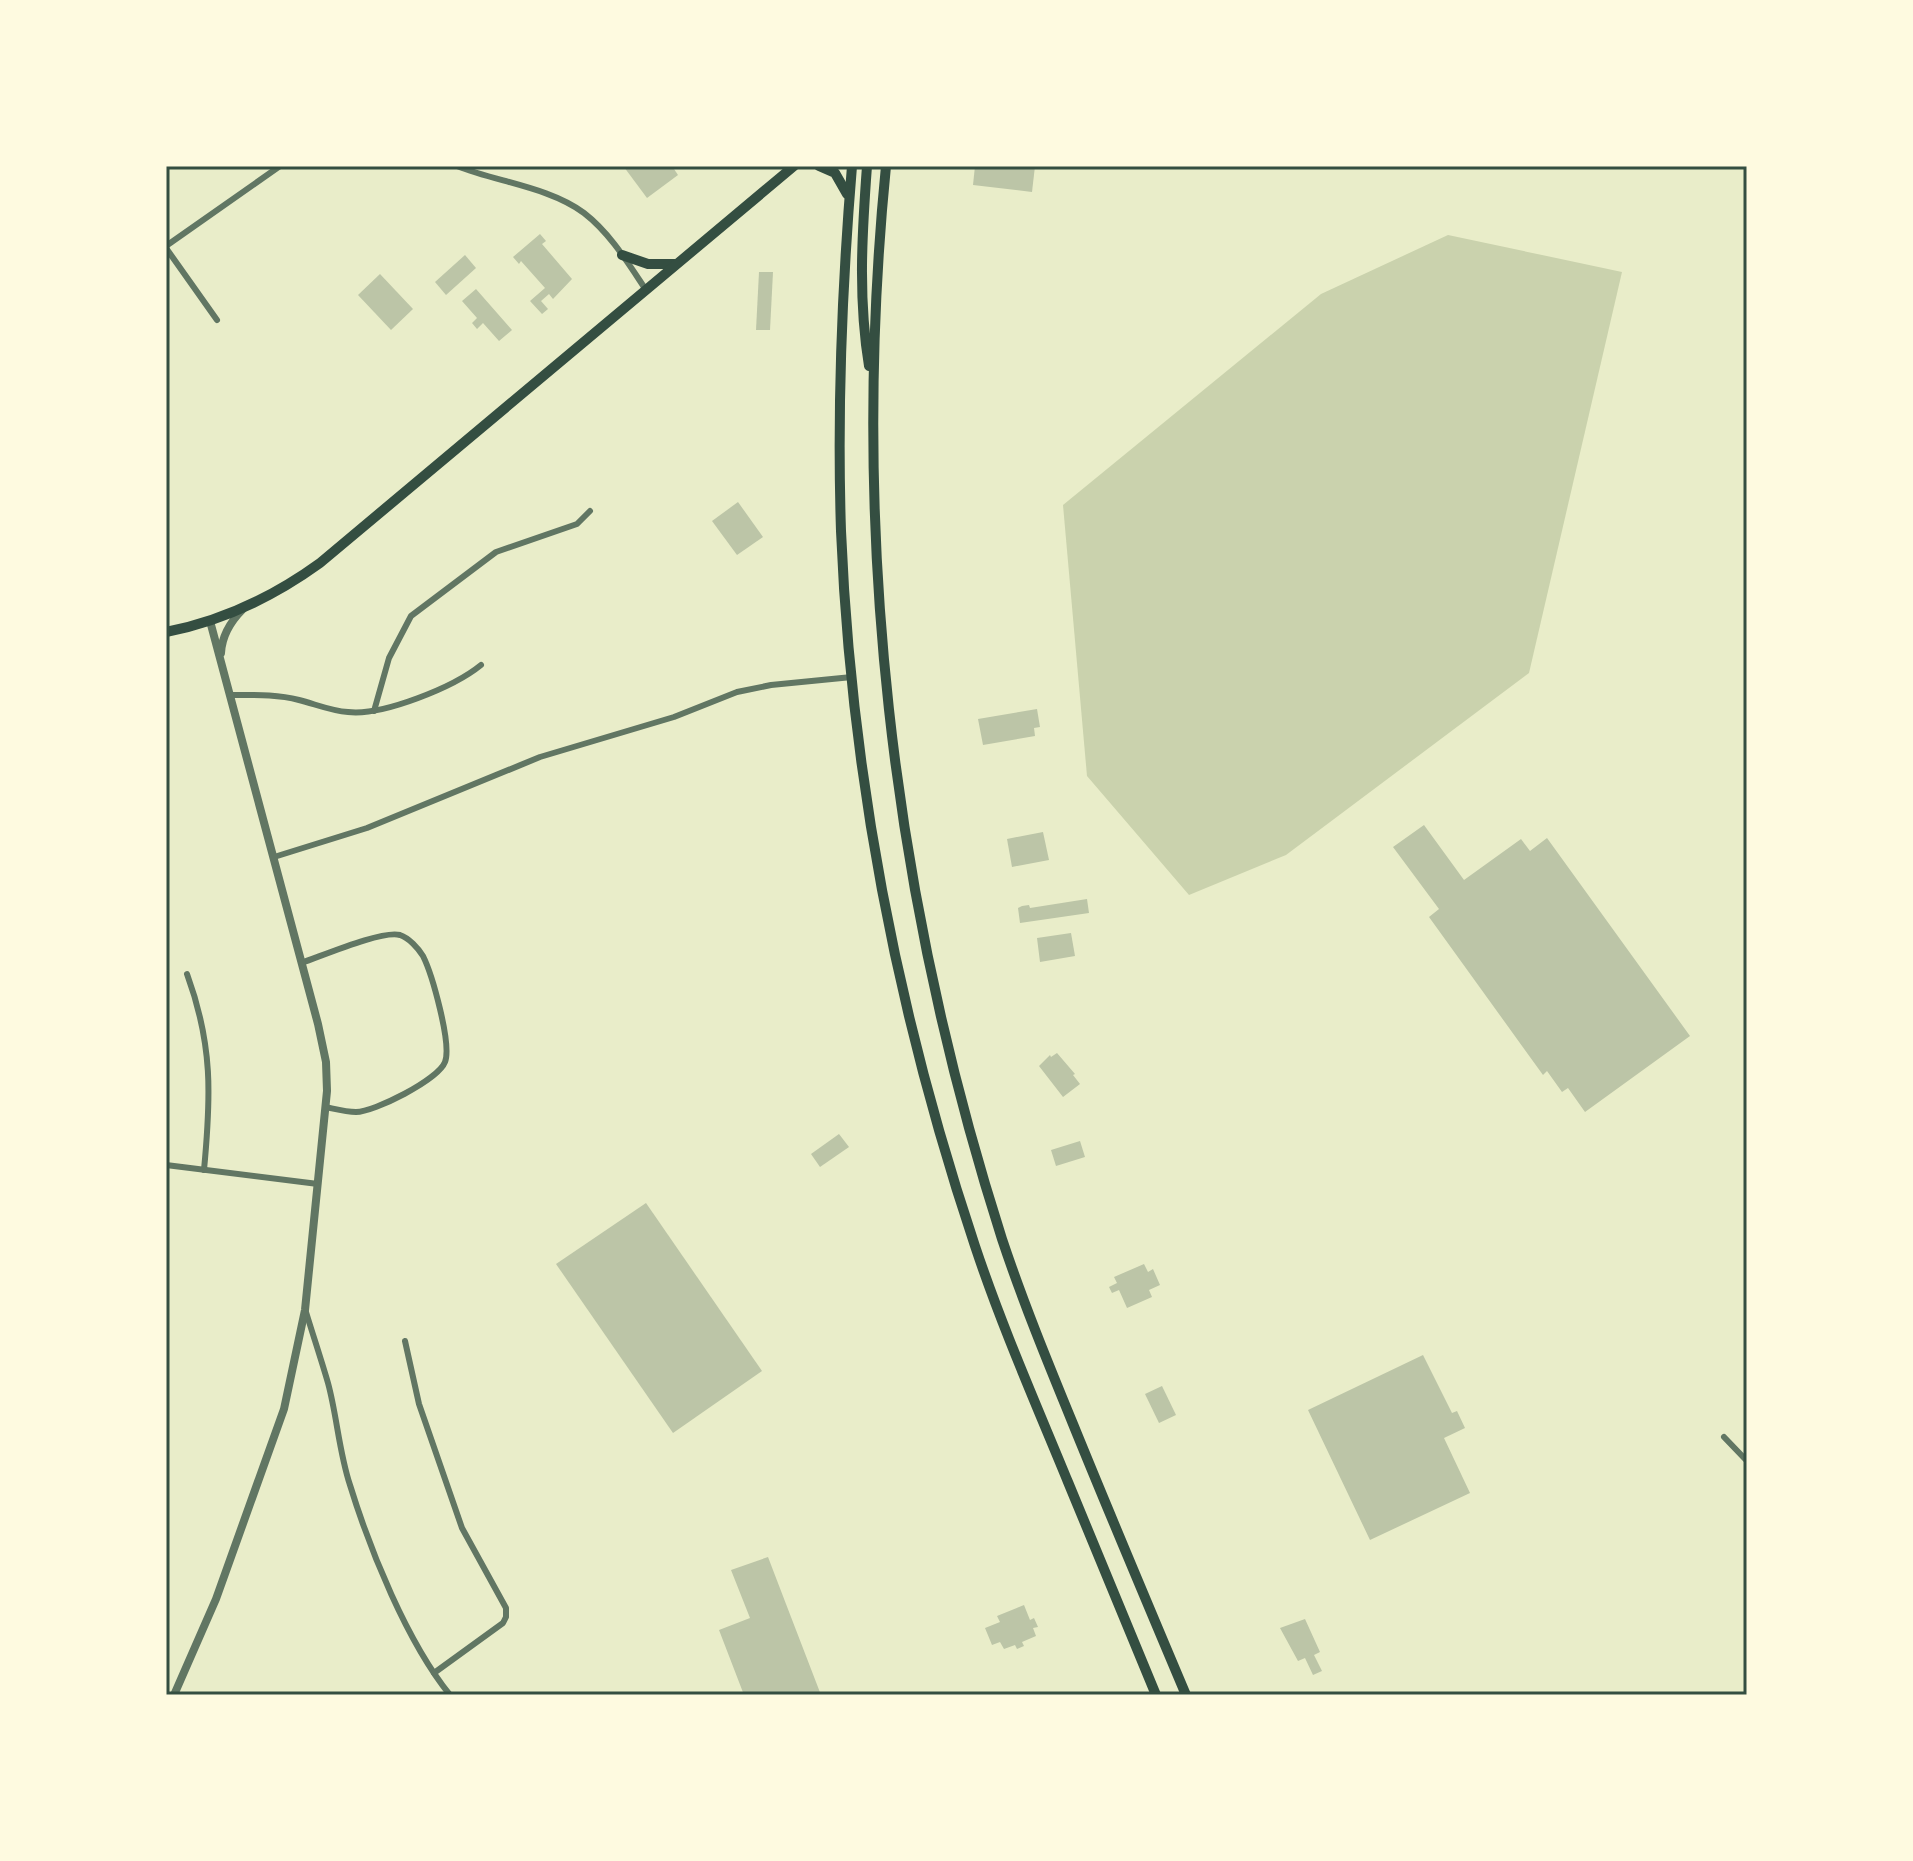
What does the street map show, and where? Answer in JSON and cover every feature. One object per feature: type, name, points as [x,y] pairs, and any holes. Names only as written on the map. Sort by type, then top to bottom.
[{"type":"main road","points":[[819,166],[840,178],[849,198]]},
{"type":"main road","points":[[852,166],[842,311],[840,460],[844,578],[852,677],[870,819],[886,908],[904,996],[938,1130],[1000,1317],[1156,1695]]},
{"type":"main road","points":[[867,166],[860,276],[864,333],[873,388]]},
{"type":"main road","points":[[886,166],[873,388],[874,533],[883,665],[904,839],[938,1010],[971,1137],[1015,1276],[1186,1695]]},
{"type":"main road","points":[[166,632],[210,621],[244,608],[294,582],[332,554],[795,167]]},
{"type":"main road","points":[[622,255],[657,266],[677,263]]},
{"type":"street","points":[[217,320],[166,247],[280,166]]},
{"type":"street","points":[[457,166],[577,209],[597,225],[646,290]]},
{"type":"street","points":[[374,711],[389,658],[411,616],[496,552],[577,524],[590,511]]},
{"type":"street","points":[[221,661],[225,635],[244,608]]},
{"type":"street","points":[[174,1695],[216,1599],[284,1409],[305,1310],[325,1107],[326,1062],[210,621]]},
{"type":"street","points":[[231,695],[270,694],[347,712],[374,711],[466,677],[481,665]]},
{"type":"street","points":[[274,857],[367,828],[540,757],[674,717],[737,692],[771,685],[852,677]]},
{"type":"street","points":[[301,963],[374,937],[400,935],[422,955],[442,1018],[447,1046],[446,1061],[440,1070],[392,1099],[357,1112],[325,1107]]},
{"type":"street","points":[[187,974],[198,1006],[208,1054],[210,1101],[204,1170]]},
{"type":"street","points":[[166,1165],[318,1184]]},
{"type":"street","points":[[305,1310],[328,1384],[349,1483],[373,1552],[402,1616],[450,1695]]},
{"type":"street","points":[[405,1341],[419,1404],[462,1528],[506,1608],[503,1623],[434,1673]]},
{"type":"street","points":[[1724,1437],[1747,1461]]},
{"type":"green space","points":[[1448,235],[1622,272],[1529,673],[1286,855],[1189,895],[1087,776],[1063,505],[1321,294]]},
{"type":"building","points":[[626,166],[672,166],[678,175],[647,198]]},
{"type":"building","points":[[975,166],[1035,166],[1032,192],[973,185]]},
{"type":"building","points":[[540,234],[546,241],[542,244],[572,279],[553,299],[549,294],[541,301],[548,309],[542,314],[530,301],[545,288],[521,261],[519,264],[513,257]]},
{"type":"building","points":[[465,255],[476,268],[446,295],[435,282]]},
{"type":"building","points":[[759,272],[773,272],[770,330],[756,330]]},
{"type":"building","points":[[380,274],[413,309],[391,330],[358,295]]},
{"type":"building","points":[[476,289],[512,330],[499,341],[483,323],[477,329],[472,323],[477,318],[462,301]]},
{"type":"building","points":[[738,502],[763,537],[737,555],[712,521]]},
{"type":"building","points":[[1037,709],[1040,727],[1034,728],[1035,736],[983,745],[978,719]]},
{"type":"building","points":[[1424,825],[1464,880],[1521,839],[1530,851],[1547,838],[1690,1036],[1585,1112],[1568,1088],[1562,1092],[1547,1071],[1543,1075],[1429,917],[1439,909],[1393,847]]},
{"type":"building","points":[[1043,832],[1049,860],[1012,867],[1007,839]]},
{"type":"building","points":[[1087,899],[1089,913],[1020,923],[1018,908],[1022,906],[1029,905],[1030,908]]},
{"type":"building","points":[[1071,933],[1075,956],[1040,962],[1037,938]]},
{"type":"building","points":[[1057,1053],[1080,1084],[1063,1097],[1039,1066],[1050,1055]]},
{"type":"building","points":[[839,1134],[849,1147],[820,1167],[811,1154]]},
{"type":"building","points":[[1080,1141],[1085,1157],[1056,1166],[1051,1150]]},
{"type":"building","points":[[646,1203],[762,1371],[673,1433],[556,1264]]},
{"type":"building","points":[[1144,1264],[1148,1272],[1153,1269],[1160,1285],[1149,1290],[1152,1297],[1127,1308],[1119,1290],[1112,1293],[1109,1287],[1117,1283],[1114,1277]]},
{"type":"building","points":[[1423,1355],[1452,1413],[1457,1411],[1465,1428],[1444,1438],[1470,1493],[1370,1540],[1308,1410]]},
{"type":"building","points":[[1162,1386],[1176,1415],[1159,1423],[1145,1394]]},
{"type":"building","points":[[768,1557],[821,1695],[744,1695],[719,1630],[750,1618],[731,1570]]},
{"type":"building","points":[[1024,1605],[1030,1620],[1034,1618],[1038,1627],[1033,1628],[1036,1636],[1022,1642],[1024,1646],[1017,1649],[1015,1645],[1004,1649],[1000,1642],[992,1645],[985,1628],[1000,1622],[997,1616]]},
{"type":"building","points":[[1305,1619],[1320,1652],[1314,1655],[1322,1671],[1313,1675],[1305,1658],[1298,1661],[1280,1628]]}]
